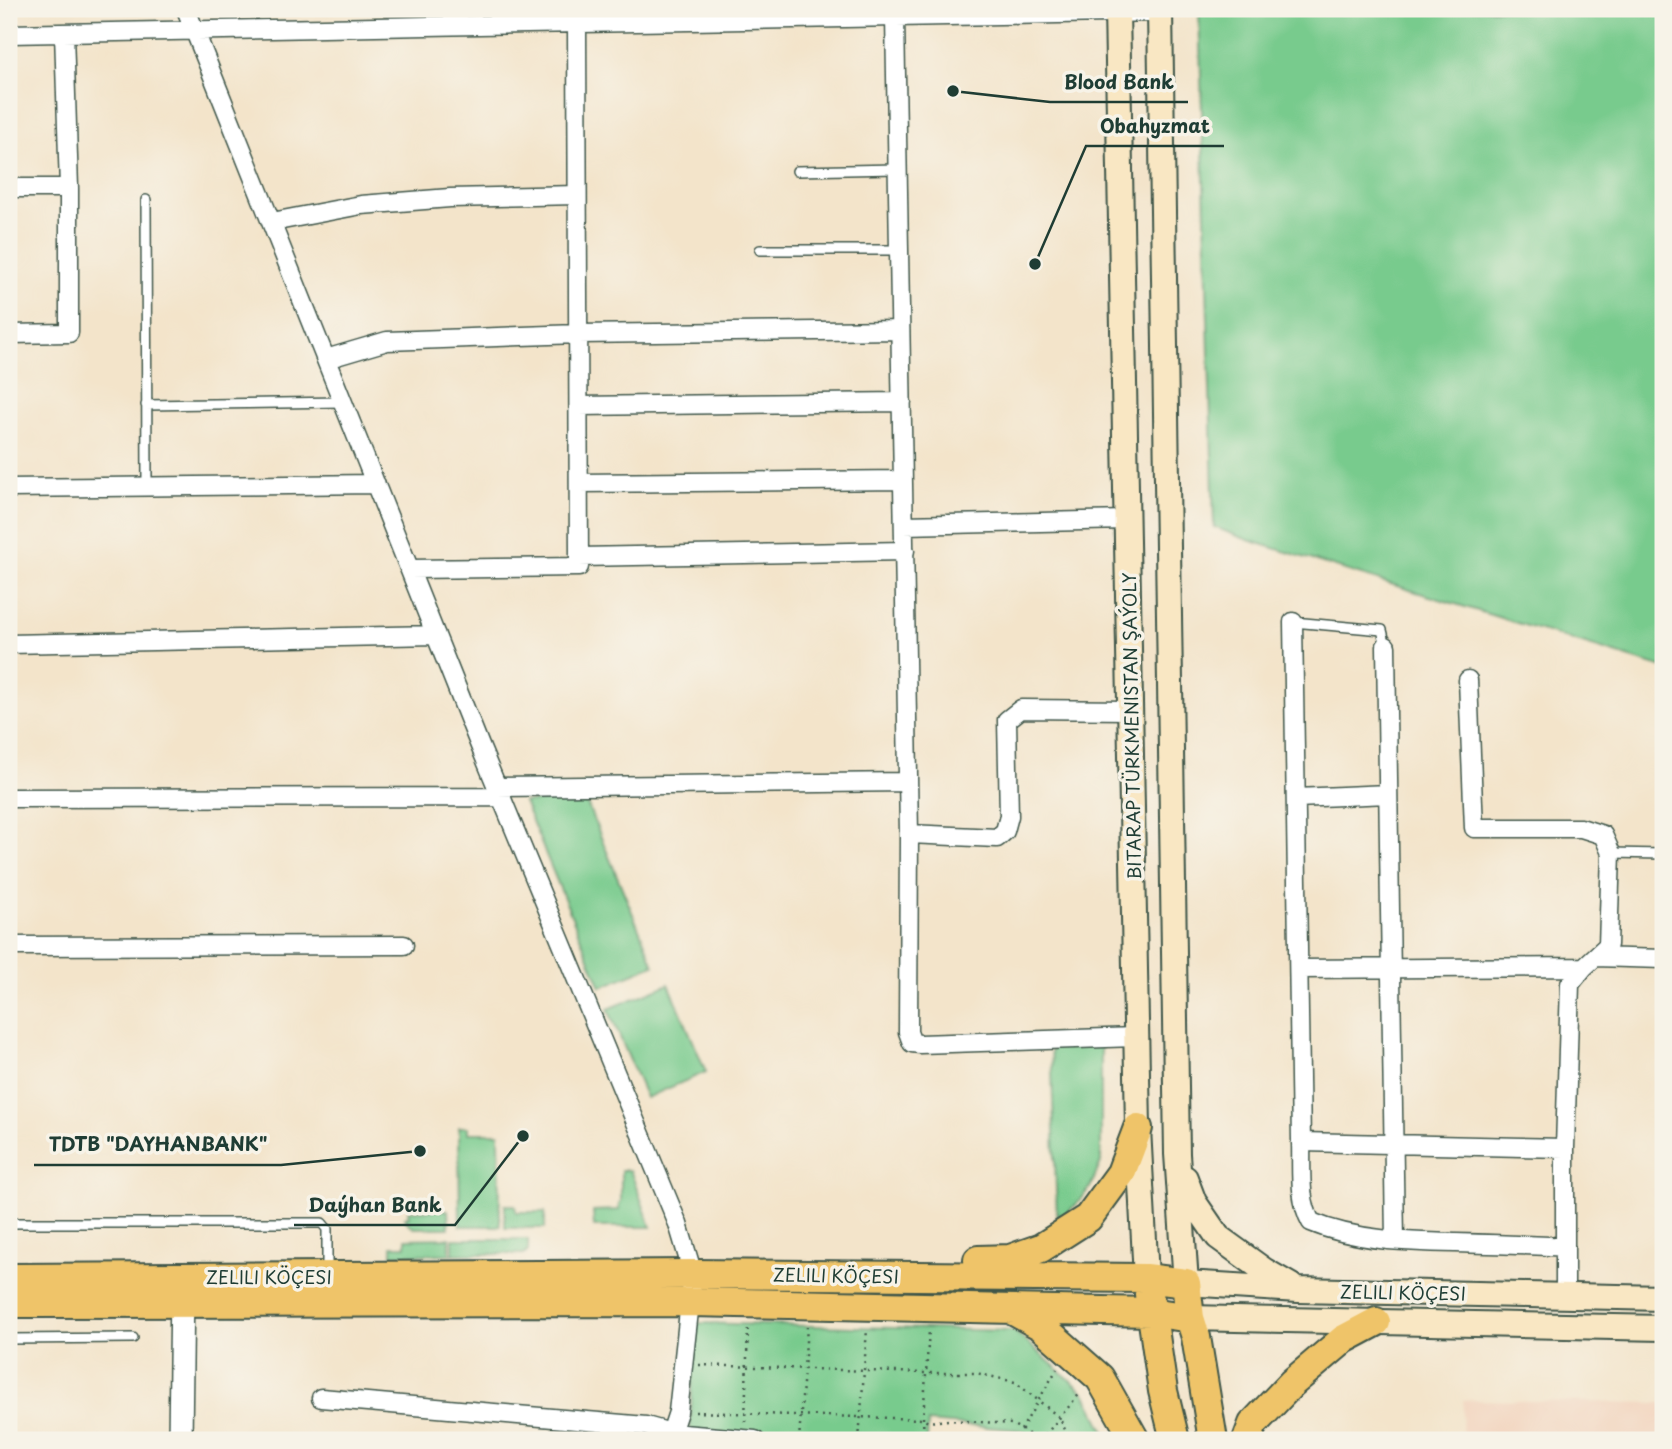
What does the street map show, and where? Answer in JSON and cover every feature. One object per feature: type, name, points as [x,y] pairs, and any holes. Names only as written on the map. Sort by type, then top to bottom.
[{"type":"main road","points":[[1160,10],[1177,1154],[1190,1318],[1196,1337],[1213,1440]]},
{"type":"main road","name":"BITARAP TÜRKMENISTAN ŞAÝOLY","points":[[1117,11],[1138,1128],[1146,1278],[1163,1391],[1175,1440]]},
{"type":"main road","points":[[901,1276],[912,1263],[1010,1259],[1041,1248],[1088,1218],[1121,1173],[1138,1128]]},
{"type":"main road","points":[[1177,1154],[1194,1202],[1218,1237],[1265,1271],[1298,1290]]},
{"type":"main road","name":"ZELILI KÖÇESI","points":[[9,1303],[327,1275],[693,1274],[1146,1278],[1298,1290],[1663,1298]]},
{"type":"main road","name":"ZELILI KÖÇESI","points":[[9,1278],[182,1289],[1151,1312],[1190,1318],[1663,1328]]},
{"type":"main road","points":[[1010,1309],[1041,1326],[1100,1378],[1135,1440]]},
{"type":"main road","points":[[1247,1440],[1253,1424],[1292,1383],[1344,1339],[1376,1322]]},
{"type":"street","points":[[186,9],[499,792],[678,1224],[693,1274],[678,1412],[672,1436]]},
{"type":"street","points":[[9,34],[1160,10]]},
{"type":"street","points":[[895,17],[909,834],[908,1032],[912,1043],[920,1044],[1136,1037]]},
{"type":"street","points":[[410,569],[579,567],[577,23]]},
{"type":"street","points":[[9,334],[69,333],[69,188],[64,33]]},
{"type":"street","points":[[9,188],[69,188]]},
{"type":"street","points":[[272,222],[361,205],[450,198],[577,195]]},
{"type":"street","points":[[326,359],[387,341],[578,334],[900,330]]},
{"type":"street","points":[[579,406],[901,402]]},
{"type":"street","points":[[579,483],[903,480]]},
{"type":"street","points":[[9,488],[376,484]]},
{"type":"street","points":[[904,525],[1127,520]]},
{"type":"street","points":[[579,557],[905,551]]},
{"type":"street","points":[[1293,622],[1301,1142],[1303,1202],[1306,1213],[1311,1222],[1345,1233],[1395,1240],[1566,1247]]},
{"type":"street","points":[[9,644],[436,635]]},
{"type":"street","points":[[1386,646],[1395,1240]]},
{"type":"street","points":[[1468,680],[1474,828],[1581,828],[1603,835],[1611,853],[1608,945],[1570,984],[1565,1148],[1565,1295]]},
{"type":"street","points":[[909,834],[997,838],[1005,831],[1009,816],[1007,720],[1021,709],[1130,710]]},
{"type":"street","points":[[9,799],[499,792],[908,782]]},
{"type":"street","points":[[1297,797],[1388,794]]},
{"type":"street","points":[[9,946],[404,944]]},
{"type":"street","points":[[1299,969],[1391,969],[1663,960]]},
{"type":"street","points":[[1301,1142],[1565,1148]]},
{"type":"street","points":[[180,1440],[182,1289]]},
{"type":"street","points":[[321,1398],[646,1426],[672,1436],[755,1440]]},
{"type":"lane","points":[[797,171],[897,169]]},
{"type":"lane","points":[[146,200],[146,486]]},
{"type":"lane","points":[[760,250],[899,250]]},
{"type":"lane","points":[[146,405],[343,402]]},
{"type":"lane","points":[[1293,622],[1382,630],[1386,646]]},
{"type":"lane","points":[[1611,853],[1663,854]]},
{"type":"lane","points":[[9,1223],[322,1223],[327,1229],[327,1275]]},
{"type":"lane","points":[[9,1339],[133,1338]]},
{"type":"path","points":[[744,1439],[748,1324]]},
{"type":"path","points":[[799,1440],[807,1327]]},
{"type":"path","points":[[859,1440],[867,1329]]},
{"type":"path","points":[[925,1440],[922,1419],[929,1330]]},
{"type":"path","points":[[682,1365],[976,1373],[1014,1382],[1059,1417],[1070,1440]]},
{"type":"path","points":[[1021,1430],[1060,1365]]},
{"type":"path","points":[[678,1412],[1012,1424],[1039,1440],[1083,1390]]},
{"type":"shaded area","points":[[1463,1400],[1663,1403],[1663,1440],[1462,1440]]},
{"type":"green space","points":[[1199,9],[1663,9],[1663,668],[1248,540],[1214,527]]},
{"type":"green space","points":[[585,799],[654,965],[601,987],[524,802]]},
{"type":"green space","points":[[669,984],[706,1072],[646,1098],[608,1009]]},
{"type":"green space","points":[[1051,1042],[1101,1042],[1101,1162],[1091,1186],[1077,1204],[1057,1218]]},
{"type":"green space","points":[[459,1127],[468,1127],[468,1133],[499,1133],[500,1226],[460,1226]]},
{"type":"green space","points":[[621,1170],[630,1170],[651,1227],[594,1227],[593,1211],[619,1210]]},
{"type":"green space","points":[[505,1205],[515,1205],[516,1212],[545,1212],[545,1228],[505,1228]]},
{"type":"green space","points":[[448,1210],[449,1228],[414,1228],[405,1217],[409,1216],[408,1211]]},
{"type":"green space","points":[[450,1238],[450,1254],[392,1255],[392,1246],[406,1246],[406,1239]]},
{"type":"green space","points":[[453,1239],[528,1239],[528,1251],[525,1254],[453,1254]]},
{"type":"green space","points":[[695,1323],[1014,1331],[1085,1393],[1109,1440],[1038,1440],[1021,1430],[928,1422],[927,1440],[757,1440],[690,1437]]},
{"type":"place","name":"Blood Bank","points":[[953,91]]},
{"type":"place","name":"Obahyzmat","points":[[1035,264]]},
{"type":"place","name":"Daýhan Bank","points":[[523,1136]]},
{"type":"place","name":"TDTB \"DAYHANBANK\"","points":[[420,1151]]}]
